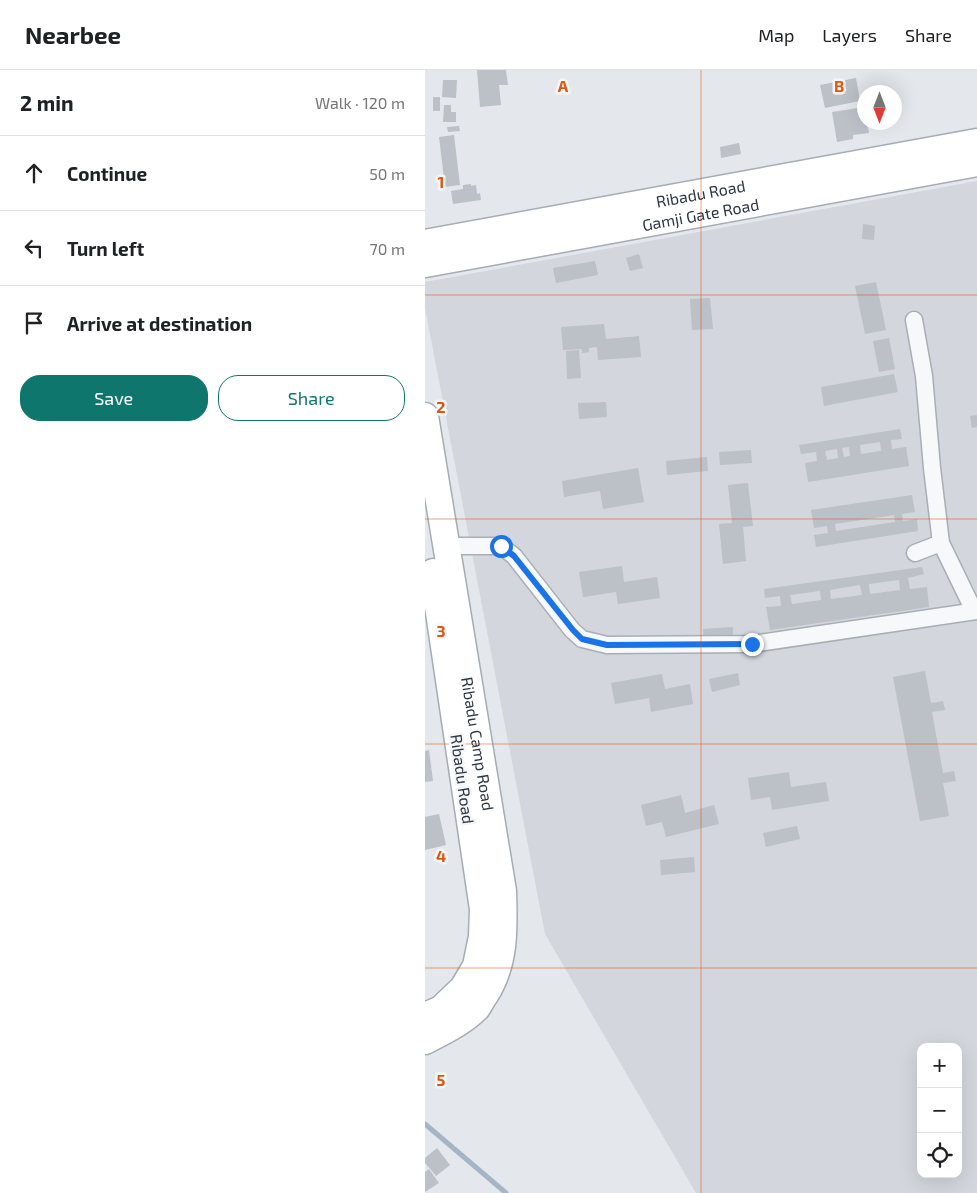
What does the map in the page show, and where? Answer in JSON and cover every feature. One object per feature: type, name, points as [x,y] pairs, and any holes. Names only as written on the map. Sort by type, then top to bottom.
[{"type":"main road","name":"Ribadu Road","points":[[425,243],[977,142]]},
{"type":"main road","name":"Gamji Gate Road","points":[[425,264],[977,163]]},
{"type":"main road","name":"Ribadu Camp Road","points":[[425,416],[503,890],[504,921],[502,951],[493,983],[477,1008],[451,1028],[425,1041]]},
{"type":"main road","name":"Ribadu Road","points":[[425,519],[483,909],[482,937],[476,966],[463,988],[441,1009],[425,1016]]},
{"type":"street","points":[[447,546],[501,546],[514,556],[582,639],[607,645],[752,644],[975,611],[941,543],[924,376],[914,320]]},
{"type":"street","points":[[915,553],[941,543]]},
{"type":"shaded area","points":[[977,181],[977,1193],[696,1193],[545,934],[425,308],[425,282]]},
{"type":"building","points":[[477,70],[506,70],[508,85],[499,85],[501,105],[480,107]]},
{"type":"building","points":[[856,78],[857,102],[825,108],[820,85]]},
{"type":"building","points":[[443,80],[457,80],[456,98],[442,97]]},
{"type":"building","points":[[433,97],[440,97],[440,111],[433,111]]},
{"type":"building","points":[[444,105],[451,105],[451,112],[456,112],[456,122],[443,122]]},
{"type":"building","points":[[857,108],[857,130],[868,130],[869,133],[853,135],[853,139],[837,142],[832,112]]},
{"type":"building","points":[[459,126],[460,131],[448,132],[447,127]]},
{"type":"building","points":[[454,135],[460,185],[445,187],[439,137]]},
{"type":"building","points":[[739,143],[741,154],[721,158],[720,147]]},
{"type":"building","points":[[471,184],[471,186],[476,185],[477,194],[480,193],[481,200],[453,204],[451,191],[463,189],[463,185]]},
{"type":"building","points":[[863,224],[875,226],[874,240],[862,239]]},
{"type":"building","points":[[639,254],[643,268],[630,271],[626,258]]},
{"type":"building","points":[[595,261],[598,275],[556,283],[553,268]]},
{"type":"building","points":[[876,282],[886,330],[865,334],[855,286]]},
{"type":"building","points":[[710,298],[713,329],[692,330],[690,299]]},
{"type":"building","points":[[604,324],[606,339],[639,336],[641,357],[598,360],[597,347],[589,348],[589,352],[582,353],[582,349],[563,350],[561,327]]},
{"type":"building","points":[[889,338],[895,369],[879,372],[873,341]]},
{"type":"building","points":[[579,350],[581,378],[567,379],[566,351]]},
{"type":"building","points":[[894,374],[898,392],[824,406],[821,387]]},
{"type":"building","points":[[606,402],[607,417],[579,419],[578,403]]},
{"type":"building","points":[[977,415],[977,427],[972,428],[970,416]]},
{"type":"building","points":[[900,429],[902,439],[891,440],[892,449],[906,447],[909,466],[808,482],[805,463],[817,461],[816,452],[801,454],[799,445]],"holes":[[[880,442],[881,451],[861,454],[860,445]],[[849,447],[850,456],[844,457],[842,448]],[[837,449],[838,458],[827,460],[825,451]]]},
{"type":"building","points":[[751,450],[752,463],[720,465],[719,452]]},
{"type":"building","points":[[707,457],[708,471],[667,475],[666,461]]},
{"type":"building","points":[[638,468],[644,502],[603,509],[600,491],[564,497],[562,481]]},
{"type":"building","points":[[748,483],[753,526],[743,527],[746,561],[723,564],[719,524],[732,523],[728,485]]},
{"type":"building","points":[[912,495],[915,512],[902,514],[903,521],[917,519],[918,531],[816,547],[814,535],[828,533],[827,526],[814,528],[811,510]],"holes":[[[894,515],[895,522],[836,531],[835,524]]]},
{"type":"building","points":[[622,566],[624,582],[657,577],[660,598],[618,604],[616,592],[583,597],[579,572]]},
{"type":"building","points":[[922,567],[924,574],[908,578],[910,589],[927,587],[929,607],[770,630],[766,607],[781,606],[780,596],[765,598],[764,589]],"holes":[[[899,580],[900,590],[870,594],[869,584]],[[860,585],[862,595],[831,599],[830,590]],[[820,591],[821,600],[792,604],[790,595]]]},
{"type":"building","points":[[733,627],[733,642],[704,643],[703,629]]},
{"type":"building","points":[[925,671],[931,703],[943,701],[945,710],[932,712],[943,773],[954,771],[956,781],[943,783],[949,816],[920,821],[893,677]]},
{"type":"building","points":[[738,673],[740,685],[712,692],[709,679]]},
{"type":"building","points":[[662,674],[665,689],[690,684],[693,704],[651,712],[649,698],[615,704],[611,683]]},
{"type":"building","points":[[429,750],[433,781],[425,782],[425,751]]},
{"type":"building","points":[[789,772],[791,787],[826,782],[829,801],[772,810],[770,797],[751,800],[748,778]]},
{"type":"building","points":[[681,795],[685,813],[714,805],[719,824],[666,837],[662,822],[646,826],[641,805]]},
{"type":"building","points":[[439,814],[446,845],[425,850],[425,817]]},
{"type":"building","points":[[797,826],[800,839],[766,847],[763,833]]},
{"type":"building","points":[[694,857],[695,872],[661,875],[660,860]]},
{"type":"building","points":[[437,1148],[450,1165],[436,1176],[425,1163],[425,1158]]},
{"type":"building","points":[[429,1169],[439,1183],[425,1192],[425,1172]]},
{"type":"waterway","points":[[425,1124],[506,1193]]},
{"type":"route","points":[[501,546],[514,556],[582,639],[607,645],[752,644]]}]
